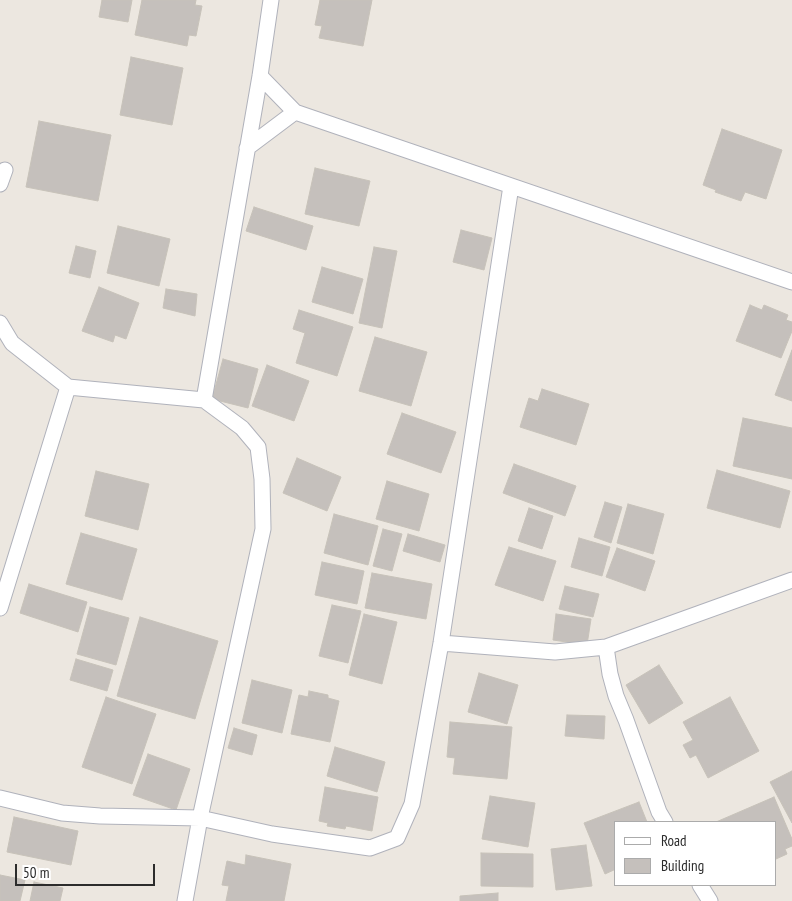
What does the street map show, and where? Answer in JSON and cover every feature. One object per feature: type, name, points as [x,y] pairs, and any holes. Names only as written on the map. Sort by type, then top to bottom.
[{"type":"street","points":[[204,400],[260,76],[271,0]]},
{"type":"street","points":[[260,76],[295,112],[792,282]]},
{"type":"street","points":[[247,148],[295,112]]},
{"type":"street","points":[[0,798],[62,814],[200,818],[272,834],[370,848],[397,838],[412,804],[441,643],[511,186]]},
{"type":"street","points":[[0,323],[12,344],[68,387],[204,400],[242,428],[258,447],[262,479],[264,529],[200,818],[185,901]]},
{"type":"street","points":[[0,608],[68,387]]},
{"type":"street","points":[[441,643],[555,652],[606,647],[792,580]]},
{"type":"street","points":[[606,647],[616,696],[659,812],[664,821]]},
{"type":"street","points":[[701,886],[710,901]]},
{"type":"building","points":[[102,0],[132,0],[128,22],[99,17]]},
{"type":"building","points":[[142,0],[196,0],[195,5],[202,6],[196,36],[189,35],[187,46],[135,35]]},
{"type":"building","points":[[320,0],[372,0],[363,46],[319,38],[322,26],[315,25]]},
{"type":"building","points":[[131,57],[183,68],[172,125],[120,115]]},
{"type":"building","points":[[39,121],[111,135],[98,201],[26,187]]},
{"type":"building","points":[[722,129],[782,150],[766,199],[745,192],[741,201],[715,192],[716,190],[703,185]]},
{"type":"building","points":[[315,168],[370,181],[359,226],[305,214]]},
{"type":"building","points":[[254,207],[313,226],[306,250],[246,231]]},
{"type":"building","points":[[118,226],[170,239],[159,286],[107,273]]},
{"type":"building","points":[[461,230],[492,238],[484,270],[453,262]]},
{"type":"building","points":[[76,246],[96,251],[90,278],[69,273]]},
{"type":"building","points":[[374,247],[397,251],[382,328],[359,323]]},
{"type":"building","points":[[322,267],[363,279],[353,314],[312,302]]},
{"type":"building","points":[[99,287],[139,303],[126,339],[115,335],[113,342],[82,331]]},
{"type":"building","points":[[166,289],[197,294],[195,316],[163,308]]},
{"type":"building","points":[[750,305],[762,310],[764,305],[788,315],[786,320],[792,322],[792,331],[781,358],[736,341]]},
{"type":"building","points":[[299,310],[353,327],[337,376],[296,363],[305,333],[293,329]]},
{"type":"building","points":[[375,337],[427,352],[411,406],[359,391]]},
{"type":"building","points":[[792,350],[792,401],[775,395]]},
{"type":"building","points":[[223,359],[258,369],[248,408],[212,399]]},
{"type":"building","points":[[267,365],[309,381],[294,421],[252,406]]},
{"type":"building","points":[[542,389],[589,404],[576,445],[520,427],[529,398],[538,401]]},
{"type":"building","points":[[402,413],[456,432],[441,473],[387,454]]},
{"type":"building","points":[[743,418],[792,428],[792,479],[733,466]]},
{"type":"building","points":[[297,458],[341,477],[327,511],[283,493]]},
{"type":"building","points":[[514,464],[576,486],[565,516],[503,493]]},
{"type":"building","points":[[717,470],[790,491],[780,528],[707,508]]},
{"type":"building","points":[[96,471],[149,484],[138,530],[85,516]]},
{"type":"building","points":[[387,481],[429,494],[419,531],[376,519]]},
{"type":"building","points":[[605,502],[622,507],[611,543],[594,537]]},
{"type":"building","points":[[628,504],[664,514],[653,554],[617,543]]},
{"type":"building","points":[[529,508],[553,516],[542,549],[518,541]]},
{"type":"building","points":[[334,514],[378,526],[368,565],[324,553]]},
{"type":"building","points":[[383,529],[402,534],[392,571],[373,566]]},
{"type":"building","points":[[81,533],[137,549],[122,600],[66,584]]},
{"type":"building","points":[[408,534],[445,545],[440,562],[403,551]]},
{"type":"building","points":[[579,538],[610,547],[602,576],[571,567]]},
{"type":"building","points":[[509,547],[556,561],[543,601],[495,585]]},
{"type":"building","points":[[617,548],[655,561],[645,591],[606,577]]},
{"type":"building","points":[[322,562],[364,571],[357,604],[315,595]]},
{"type":"building","points":[[372,573],[432,584],[426,619],[365,608]]},
{"type":"building","points":[[29,584],[87,602],[78,632],[20,613]]},
{"type":"building","points":[[565,586],[599,594],[593,617],[559,609]]},
{"type":"building","points":[[332,605],[361,611],[348,663],[319,656]]},
{"type":"building","points":[[90,607],[129,618],[116,665],[77,654]]},
{"type":"building","points":[[364,614],[397,622],[382,684],[349,675]]},
{"type":"building","points":[[556,614],[591,619],[587,645],[553,640]]},
{"type":"building","points":[[140,617],[218,641],[195,719],[117,696]]},
{"type":"building","points":[[76,659],[113,670],[107,691],[70,680]]},
{"type":"building","points":[[659,665],[683,703],[649,724],[626,685]]},
{"type":"building","points":[[479,673],[518,685],[507,724],[468,712]]},
{"type":"building","points":[[252,680],[292,690],[282,733],[242,723]]},
{"type":"building","points":[[309,691],[328,695],[328,698],[339,701],[330,742],[291,734],[299,695],[308,697]]},
{"type":"building","points":[[106,697],[156,714],[132,784],[82,767]]},
{"type":"building","points":[[730,697],[759,751],[708,778],[696,755],[690,758],[683,745],[693,740],[683,722]]},
{"type":"building","points":[[567,715],[605,716],[604,739],[565,736]]},
{"type":"building","points":[[450,722],[512,727],[507,779],[453,774],[455,758],[447,757]]},
{"type":"building","points":[[234,728],[257,735],[252,755],[228,748]]},
{"type":"building","points":[[335,747],[385,762],[377,792],[327,776]]},
{"type":"building","points":[[148,754],[190,769],[176,810],[133,795]]},
{"type":"building","points":[[792,771],[792,823],[770,782]]},
{"type":"building","points":[[325,787],[378,797],[372,831],[346,826],[345,829],[327,826],[328,823],[319,821]]},
{"type":"building","points":[[490,796],[535,803],[528,847],[482,839]]},
{"type":"building","points":[[774,797],[792,839],[792,846],[785,849],[787,854],[777,859],[777,821],[718,821]]},
{"type":"building","points":[[639,802],[647,821],[614,821],[614,870],[605,874],[584,823]]},
{"type":"building","points":[[14,817],[78,831],[71,865],[7,852]]},
{"type":"building","points":[[586,845],[592,886],[556,890],[551,849]]},
{"type":"building","points":[[481,853],[533,854],[533,887],[481,886]]},
{"type":"building","points":[[246,855],[291,864],[284,901],[226,901],[229,886],[222,885],[227,861],[245,865]]},
{"type":"building","points":[[0,875],[25,880],[20,901],[0,901]]},
{"type":"building","points":[[34,882],[63,888],[60,901],[30,901]]},
{"type":"building","points":[[498,893],[498,901],[460,901],[460,896]]}]
